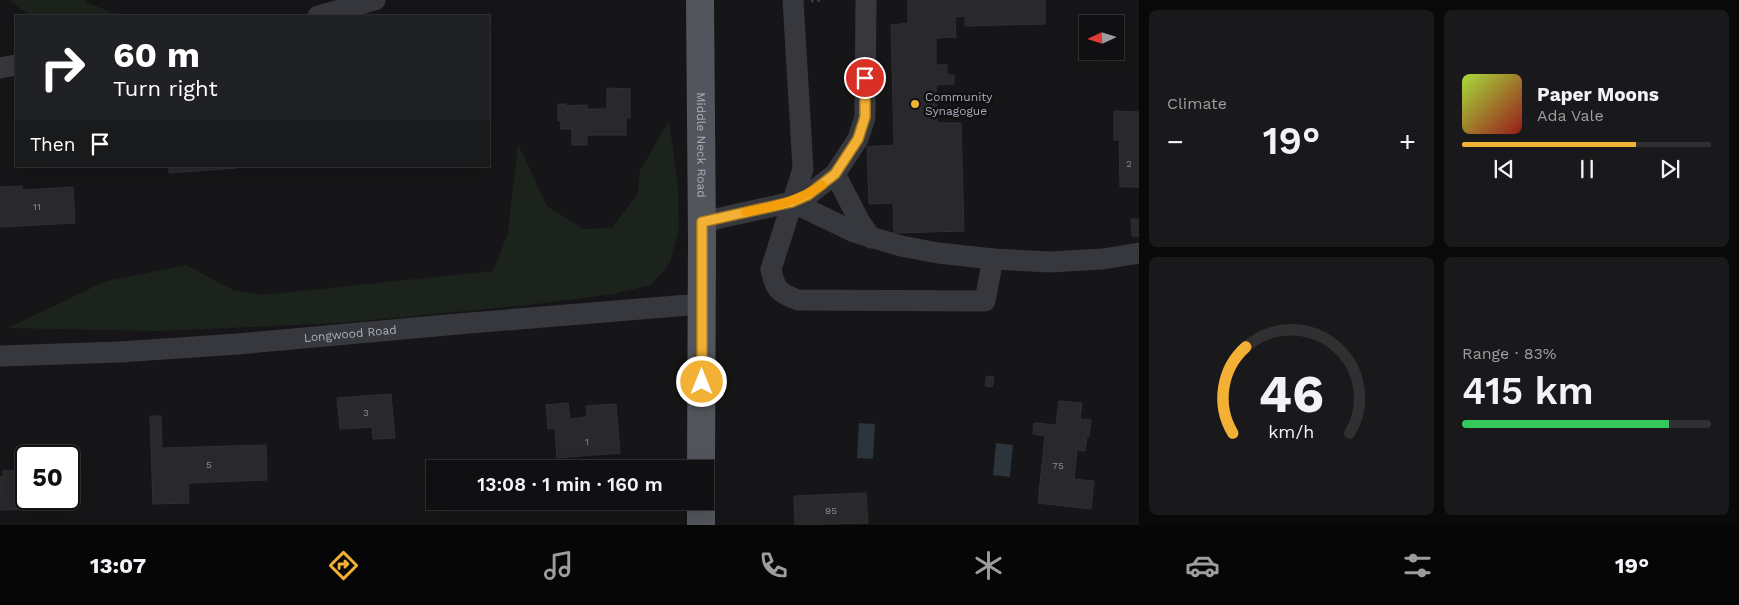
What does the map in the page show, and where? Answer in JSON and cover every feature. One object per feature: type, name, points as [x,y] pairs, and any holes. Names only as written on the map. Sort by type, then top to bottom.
[{"type":"main road","name":"Middle Neck Road","points":[[700,0],[701,460]]},
{"type":"main road","points":[[701,510],[701,525]]},
{"type":"street","points":[[322,15],[375,0]]},
{"type":"street","points":[[793,0],[803,169],[771,269],[773,282],[780,293],[798,300],[985,302],[993,259]]},
{"type":"street","points":[[702,222],[792,202],[808,195],[835,174],[858,139],[865,117],[866,0]]},
{"type":"street","points":[[0,68],[15,65]]},
{"type":"street","points":[[835,174],[860,222],[871,238]]},
{"type":"street","points":[[792,202],[854,232],[938,254],[1050,262],[1103,259],[1139,253]]},
{"type":"street","name":"Longwood Road","points":[[0,356],[120,352],[238,344],[702,304]]},
{"type":"shaded area","points":[[10,0],[85,0],[88,3],[118,15],[29,15]]},
{"type":"shaded area","points":[[669,120],[678,188],[679,228],[670,263],[651,285],[614,294],[529,305],[342,323],[156,331],[8,328],[106,281],[186,265],[233,290],[262,295],[493,271],[508,233],[518,144],[547,206],[583,229],[612,228],[638,193],[640,171]]},
{"type":"shaded area","points":[[859,423],[875,424],[873,459],[857,458]]},
{"type":"shaded area","points":[[996,443],[1013,445],[1010,477],[993,475]]},
{"type":"building","name":"Community Synagogue","points":[[908,0],[1045,0],[1045,24],[965,26],[965,16],[955,17],[956,37],[936,38],[936,65],[947,65],[947,75],[954,75],[954,84],[936,85],[937,123],[961,123],[964,231],[894,233],[893,203],[869,204],[867,147],[894,145],[891,25],[908,23]]},
{"type":"building","points":[[607,88],[630,89],[630,118],[626,118],[626,135],[587,135],[587,145],[572,145],[572,129],[561,129],[561,121],[558,121],[558,104],[566,104],[566,106],[587,105],[587,109],[607,109]]},
{"type":"building","points":[[1114,111],[1139,112],[1139,187],[1120,187],[1119,140],[1114,140]]},
{"type":"building","points":[[169,167],[237,167],[237,168],[169,173]]},
{"type":"building","points":[[22,186],[22,190],[73,187],[75,223],[0,227],[0,187]]},
{"type":"building","points":[[1131,219],[1139,219],[1139,236],[1132,236]]},
{"type":"building","points":[[987,376],[994,377],[992,387],[985,386]]},
{"type":"building","points":[[391,394],[395,438],[373,439],[372,427],[340,429],[337,398]]},
{"type":"building","points":[[1059,401],[1082,403],[1080,419],[1091,420],[1085,451],[1077,450],[1074,479],[1094,481],[1091,509],[1038,503],[1045,436],[1033,434],[1034,423],[1056,425]]},
{"type":"building","points":[[568,403],[570,419],[587,417],[586,406],[616,404],[620,453],[557,458],[555,428],[548,429],[546,405]]},
{"type":"building","points":[[150,416],[161,416],[162,448],[266,445],[267,480],[188,483],[189,503],[153,504]]},
{"type":"building","points":[[15,470],[15,510],[0,510],[0,477],[3,477],[3,471]]},
{"type":"building","points":[[866,493],[868,523],[795,525],[794,496]]},
{"type":"slow traffic","points":[[746,212],[792,202],[808,195],[822,185]]},
{"type":"place","name":"Community Synagogue","points":[[915,104]]},
{"type":"route","points":[[702,382],[702,222],[792,202],[808,195],[835,174],[858,139],[865,117],[865,78]]}]
